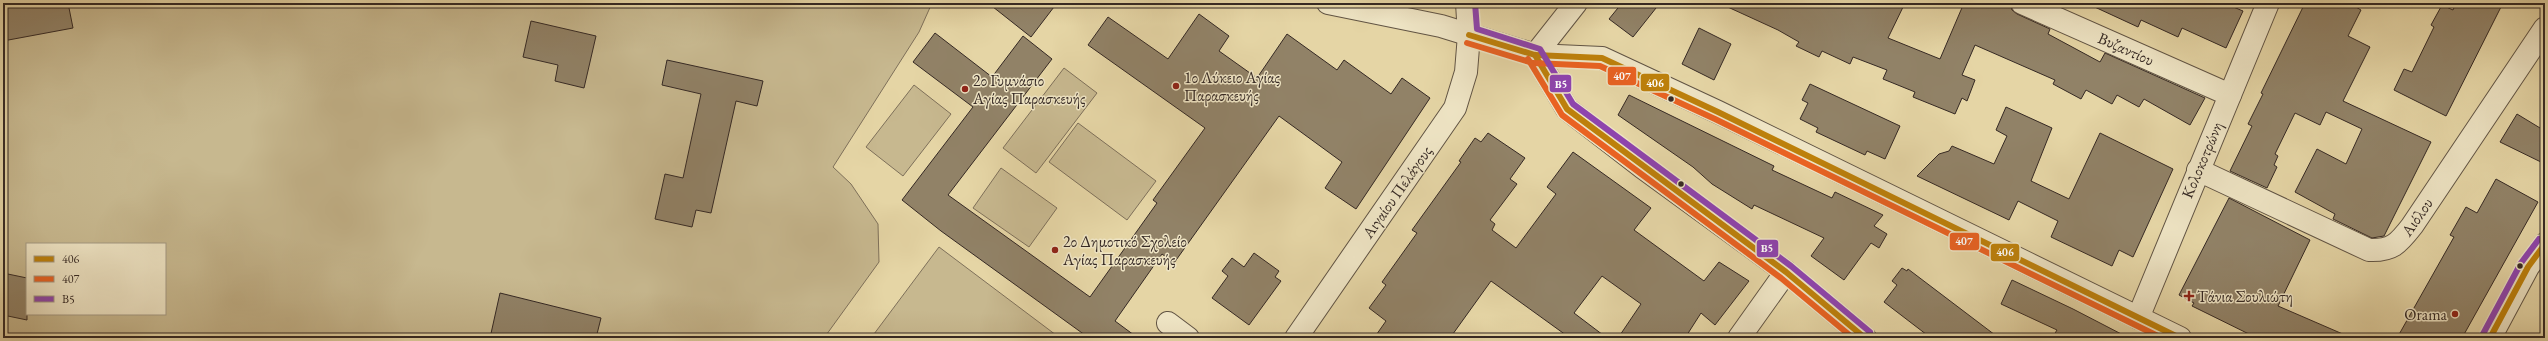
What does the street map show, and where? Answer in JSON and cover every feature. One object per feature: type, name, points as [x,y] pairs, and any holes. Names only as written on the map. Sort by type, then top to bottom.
[{"type":"street","points":[[1328,3],[1441,26],[1535,55],[1602,58],[1725,115],[2180,338]]},
{"type":"street","name":"Αιγαίου Πελάγους","points":[[1296,338],[1455,108],[1466,72],[1469,35],[1467,3]]},
{"type":"street","points":[[1535,55],[1576,3]]},
{"type":"street","name":"Βυζαντίου","points":[[2022,3],[2230,95]]},
{"type":"street","name":"Κολοκοτρώνη","points":[[2138,318],[2268,3]]},
{"type":"street","name":"Αιόλου","points":[[2198,170],[2368,250],[2385,250],[2400,241],[2412,226],[2545,28]]},
{"type":"street","points":[[1535,55],[1567,109],[1642,167],[1786,272],[1865,338]]},
{"type":"street","points":[[2490,338],[2537,271],[2545,244]]},
{"type":"street","points":[[1738,338],[1786,272]]},
{"type":"street","points":[[1168,323],[1188,338]]},
{"type":"shaded area","points":[[3,3],[932,3],[919,32],[833,167],[851,184],[878,224],[879,262],[824,338],[3,338]]},
{"type":"shaded area","points":[[1064,68],[1097,93],[1036,173],[1003,148]]},
{"type":"shaded area","points":[[914,85],[951,114],[903,176],[866,147]]},
{"type":"shaded area","points":[[1078,123],[1156,181],[1127,220],[1049,162]]},
{"type":"shaded area","points":[[1001,168],[1057,208],[1029,247],[973,208]]},
{"type":"shaded area","points":[[939,247],[1060,338],[871,338]]},
{"type":"building","points":[[3,3],[68,3],[73,28],[3,41]]},
{"type":"building","points":[[988,3],[1057,3],[1031,37]]},
{"type":"building","points":[[1622,3],[1660,3],[1633,37],[1609,19]]},
{"type":"building","points":[[1719,3],[1905,3],[1888,38],[1940,59],[1964,3],[2010,3],[2012,10],[2017,14],[2050,29],[2048,34],[2100,62],[2105,53],[2205,98],[2190,125],[2144,99],[2139,107],[2117,95],[2112,104],[2086,90],[2081,99],[2053,84],[2055,80],[1975,45],[1962,75],[1975,80],[1967,101],[1962,98],[1955,114],[1913,97],[1915,92],[1883,79],[1887,70],[1853,57],[1850,64],[1822,51],[1819,57],[1796,46],[1799,42],[1778,30]]},
{"type":"building","points":[[2086,3],[2224,3],[2243,11],[2226,48],[2182,28],[2178,37],[2141,20],[2138,27]]},
{"type":"building","points":[[2305,3],[2349,3],[2361,10],[2348,36],[2370,47],[2343,101],[2431,142],[2384,236],[2372,238],[2333,219],[2335,214],[2295,192],[2317,149],[2346,164],[2362,129],[2326,112],[2320,125],[2295,113],[2275,154],[2278,156],[2274,165],[2277,167],[2267,188],[2230,171],[2252,126],[2248,124],[2263,94],[2261,93]]},
{"type":"building","points":[[2456,3],[2503,3],[2446,116],[2394,90],[2404,69],[2412,72],[2434,27],[2431,25],[2442,5],[2453,10]]},
{"type":"building","points":[[1199,14],[1229,36],[1219,51],[1257,78],[1287,34],[1337,70],[1344,60],[1391,94],[1402,78],[1430,98],[1356,209],[1325,188],[1342,162],[1279,116],[1174,263],[1162,254],[1115,321],[1138,338],[1089,338],[941,231],[902,200],[973,107],[913,62],[935,33],[992,77],[1023,36],[1052,59],[948,195],[1090,297],[1157,203],[1153,200],[1205,128],[1088,45],[1108,17],[1168,59]]},
{"type":"building","points":[[531,21],[596,36],[584,88],[555,81],[558,65],[523,57]]},
{"type":"building","points":[[1699,28],[1731,44],[1714,80],[1682,64]]},
{"type":"building","points":[[667,60],[763,81],[757,106],[736,101],[711,213],[696,210],[692,227],[655,219],[665,174],[683,178],[701,94],[662,85]]},
{"type":"building","points":[[1810,84],[1900,126],[1885,159],[1867,151],[1865,155],[1816,132],[1818,128],[1800,119],[1808,103],[1802,100]]},
{"type":"building","points":[[1629,95],[1774,166],[1772,170],[1832,198],[1835,192],[1883,215],[1874,226],[1887,234],[1879,248],[1871,243],[1844,280],[1811,256],[1824,238],[1754,205],[1752,209],[1712,184],[1693,167],[1618,115]]},
{"type":"building","points":[[2006,107],[2052,128],[2031,181],[2069,199],[2100,133],[2173,169],[2133,257],[2119,250],[2112,266],[2051,237],[2058,221],[2018,201],[2009,220],[1917,176],[1939,154],[1949,151],[1952,146],[1994,164],[2007,136],[1996,130]]},
{"type":"building","points":[[2517,114],[2545,131],[2545,164],[2500,142]]},
{"type":"building","points":[[1488,133],[1525,158],[1510,179],[1517,184],[1490,220],[1495,224],[1492,230],[1516,248],[1556,194],[1547,187],[1573,152],[1651,208],[1634,230],[1704,281],[1719,262],[1749,281],[1715,325],[1701,313],[1685,338],[1618,338],[1641,304],[1602,276],[1574,313],[1607,338],[1570,338],[1491,281],[1450,338],[1374,338],[1386,321],[1369,308],[1386,285],[1382,282],[1417,233],[1412,230],[1461,162],[1459,161],[1475,138],[1481,142]]},
{"type":"building","points":[[2496,179],[2538,202],[2462,338],[2397,338],[2454,237],[2450,235],[2466,207],[2477,213]]},
{"type":"building","points":[[2229,198],[2310,240],[2278,306],[2352,338],[2257,338],[2192,306],[2194,303],[2179,295]]},
{"type":"building","points":[[1254,253],[1279,271],[1275,277],[1281,281],[1249,325],[1212,298],[1228,276],[1222,271],[1232,258],[1244,267]]},
{"type":"building","points":[[1902,268],[1907,271],[1908,269],[1999,338],[1931,338],[1884,302],[1897,285],[1892,281]]},
{"type":"building","points":[[3,273],[26,278],[27,320],[3,315]]},
{"type":"building","points":[[2012,280],[2129,338],[2052,338],[2057,330],[2001,304]]},
{"type":"building","points":[[500,293],[601,318],[596,338],[490,338]]},
{"type":"transit line","name":"Β5","points":[[1475,3],[1477,29],[1540,49],[1573,104],[1791,266],[1870,332]]},
{"type":"transit line","name":"406","points":[[1469,35],[1535,55],[1602,58],[1718,112],[2180,338]]},
{"type":"transit line","name":"407","points":[[1467,43],[1533,63],[1600,66],[1715,119],[2162,338]]},
{"type":"transit line","name":"406","points":[[1535,55],[1567,109],[1786,272],[1865,338]]},
{"type":"transit line","name":"407","points":[[1528,59],[1562,115],[1781,278],[1853,338]]},
{"type":"transit line","name":"Β5","points":[[2483,334],[2521,263],[2539,239]]},
{"type":"transit line","name":"406","points":[[2490,338],[2528,267],[2545,244]]},
{"type":"place","name":"1ο Λύκειο Αγίας Παρασκευής","points":[[1176,86]]},
{"type":"place","name":"2ο Γυμνάσιο Αγίας Παρασκευής","points":[[965,89]]},
{"type":"place","name":"2ο Δημοτικό Σχολείο Αγίας Παρασκευής","points":[[1055,250]]},
{"type":"place","name":"Τάνια Σουλιώτη","points":[[2189,296]]},
{"type":"place","name":"Orama","points":[[2455,314]]}]
